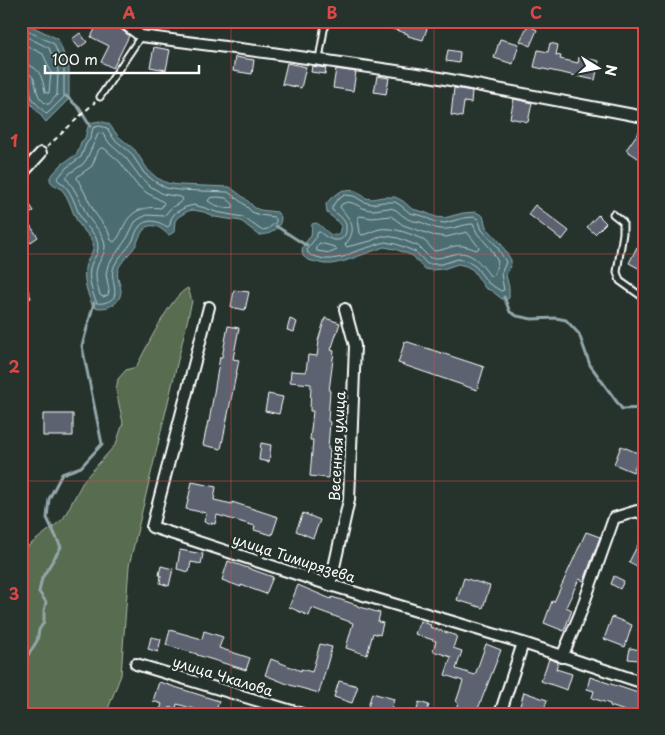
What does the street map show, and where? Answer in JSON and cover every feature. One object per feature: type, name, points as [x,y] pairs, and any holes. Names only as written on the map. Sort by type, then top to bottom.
[{"type":"street","points":[[122,21],[141,36],[424,75],[644,117]]},
{"type":"street","points":[[21,175],[41,153]]},
{"type":"street","name":"улица Тимирязева","points":[[209,307],[152,527],[644,683]]},
{"type":"street","name":"Весенняя улица","points":[[330,584],[349,500],[355,346],[345,309]]},
{"type":"street","points":[[562,657],[580,614],[614,518],[640,513]]},
{"type":"street","points":[[500,714],[523,644]]},
{"type":"street","name":"улица Чкалова","points":[[136,664],[302,714]]},
{"type":"lane","points":[[318,60],[324,30],[328,21]]},
{"type":"lane","points":[[100,97],[141,36]]},
{"type":"lane","points":[[614,214],[623,222],[617,272],[620,281],[644,298]]},
{"type":"path","points":[[41,153],[88,108]]},
{"type":"green space","points":[[188,288],[192,301],[129,566],[121,675],[106,714],[21,714],[21,553],[63,519],[84,480],[116,444],[123,423],[116,390],[118,379],[126,370],[136,367],[167,311],[181,293]]},
{"type":"water","points":[[21,21],[58,39],[69,68],[69,99],[46,122],[28,100],[24,84],[21,82]]},
{"type":"water","points":[[100,121],[109,124],[118,136],[135,150],[148,170],[157,178],[167,183],[179,185],[230,187],[255,208],[277,212],[281,217],[279,225],[268,234],[259,235],[241,221],[215,217],[193,210],[178,217],[175,221],[174,232],[169,235],[158,227],[145,228],[136,245],[121,263],[118,270],[121,290],[118,300],[112,306],[93,307],[86,288],[85,273],[86,265],[93,250],[93,243],[77,220],[64,193],[52,183],[50,177],[62,164],[77,154],[81,142],[85,138],[89,123]]},
{"type":"water","points":[[343,190],[356,191],[366,198],[372,199],[395,197],[412,209],[436,217],[444,218],[476,212],[483,216],[486,227],[500,242],[511,260],[506,275],[509,298],[506,300],[502,299],[485,288],[473,270],[466,266],[458,264],[443,269],[424,269],[413,256],[395,249],[384,247],[332,264],[308,260],[303,256],[302,250],[304,244],[311,236],[312,224],[316,223],[329,234],[339,234],[341,226],[327,213],[326,204],[332,197]]},
{"type":"building","points":[[99,21],[112,21],[129,36],[113,68],[101,62],[109,46],[91,37]]},
{"type":"building","points":[[374,21],[424,21],[429,23],[423,40],[374,23]]},
{"type":"building","points":[[528,25],[537,30],[530,46],[520,41]]},
{"type":"building","points":[[80,33],[87,42],[79,48],[72,39]]},
{"type":"building","points":[[500,39],[519,44],[513,64],[494,58]]},
{"type":"building","points":[[550,43],[558,45],[556,55],[561,56],[560,59],[578,63],[579,57],[599,61],[595,80],[534,67],[538,50],[548,52]]},
{"type":"building","points":[[154,47],[170,50],[166,70],[150,67]]},
{"type":"building","points":[[448,50],[460,52],[459,63],[446,61]]},
{"type":"building","points":[[235,57],[254,60],[252,74],[233,71]]},
{"type":"building","points":[[287,63],[306,67],[301,88],[282,84]]},
{"type":"building","points":[[312,66],[326,68],[325,74],[311,72]]},
{"type":"building","points":[[336,69],[356,72],[353,91],[333,88]]},
{"type":"building","points":[[377,76],[389,78],[386,94],[374,92]]},
{"type":"building","points":[[454,88],[472,91],[471,103],[464,102],[462,117],[451,115]]},
{"type":"building","points":[[514,99],[532,103],[528,122],[510,118]]},
{"type":"building","points":[[644,124],[644,162],[626,150]]},
{"type":"building","points":[[21,192],[34,211],[25,217],[21,212]]},
{"type":"building","points":[[535,205],[569,231],[562,240],[528,214]]},
{"type":"building","points":[[21,212],[38,237],[25,246],[21,241]]},
{"type":"building","points":[[598,215],[606,223],[595,234],[587,227]]},
{"type":"building","points":[[637,247],[644,251],[644,271],[629,263]]},
{"type":"building","points":[[21,275],[31,298],[21,302]]},
{"type":"building","points":[[234,290],[249,292],[245,310],[231,307]]},
{"type":"building","points":[[325,318],[340,323],[331,350],[334,351],[329,391],[328,421],[330,422],[328,449],[330,450],[328,478],[310,476],[313,440],[310,440],[313,411],[310,411],[311,384],[290,382],[291,371],[306,372],[308,355],[317,356],[318,341]]},
{"type":"building","points":[[290,319],[297,322],[294,332],[287,330]]},
{"type":"building","points":[[228,326],[239,328],[233,359],[239,360],[221,449],[203,445]]},
{"type":"building","points":[[405,341],[484,367],[477,390],[398,363]]},
{"type":"building","points":[[268,394],[283,397],[279,414],[265,411]]},
{"type":"building","points":[[43,414],[73,414],[73,436],[43,436]]},
{"type":"building","points":[[261,443],[271,445],[269,462],[259,460]]},
{"type":"building","points":[[621,446],[640,454],[633,472],[614,464]]},
{"type":"building","points":[[192,482],[216,487],[214,500],[232,504],[232,502],[278,517],[272,535],[254,530],[255,526],[217,515],[215,524],[204,522],[206,513],[186,509]]},
{"type":"building","points":[[303,513],[320,520],[313,538],[296,531]]},
{"type":"building","points":[[586,532],[600,537],[584,581],[579,579],[566,607],[572,610],[564,631],[544,623],[552,601],[554,602]]},
{"type":"building","points":[[644,533],[644,570],[629,562]]},
{"type":"building","points":[[180,550],[203,554],[201,564],[191,562],[189,572],[177,569]]},
{"type":"building","points":[[228,561],[273,577],[266,594],[222,580]]},
{"type":"building","points":[[161,566],[173,569],[169,586],[160,583]]},
{"type":"building","points":[[614,576],[624,581],[620,589],[611,584]]},
{"type":"building","points":[[464,578],[490,586],[483,608],[457,600]]},
{"type":"building","points":[[298,585],[331,599],[332,597],[380,613],[378,622],[383,623],[380,635],[373,633],[367,655],[346,648],[353,623],[312,608],[309,616],[289,607]]},
{"type":"building","points":[[612,617],[632,625],[625,647],[604,639]]},
{"type":"building","points":[[420,621],[431,625],[430,627],[457,636],[453,648],[462,651],[456,669],[475,675],[486,644],[501,650],[476,714],[454,714],[463,681],[445,675],[451,657],[433,651],[436,641],[415,634]]},
{"type":"building","points":[[170,630],[202,639],[204,631],[223,637],[219,648],[250,658],[246,670],[166,645]]},
{"type":"building","points":[[151,637],[161,639],[158,652],[148,649]]},
{"type":"building","points":[[320,644],[332,647],[319,693],[290,685],[265,675],[271,659],[301,671],[301,669],[312,672]]},
{"type":"building","points":[[630,648],[640,650],[638,660],[628,659]]},
{"type":"building","points":[[549,659],[558,662],[556,669],[572,674],[567,690],[541,681]]},
{"type":"building","points":[[590,677],[644,695],[644,714],[634,714],[592,698],[594,691],[587,689]]},
{"type":"building","points":[[339,681],[358,686],[352,703],[334,697]]},
{"type":"building","points":[[159,682],[219,701],[215,714],[196,714],[198,710],[177,704],[176,709],[170,707],[168,712],[160,710],[162,704],[153,701]]},
{"type":"building","points":[[524,692],[547,700],[543,714],[535,714],[519,709]]},
{"type":"building","points":[[372,693],[394,699],[390,714],[379,714],[367,710]]},
{"type":"building","points":[[419,702],[429,705],[426,714],[416,714]]},
{"type":"waterway","points":[[66,96],[79,108],[90,126]]},
{"type":"waterway","points":[[276,226],[307,245]]},
{"type":"waterway","points":[[504,297],[510,312],[517,316],[532,319],[556,318],[566,320],[579,334],[590,365],[622,409],[644,408]]},
{"type":"waterway","points":[[21,666],[37,641],[39,630],[44,622],[46,602],[39,592],[42,578],[61,547],[47,518],[49,499],[62,474],[81,467],[102,444],[82,346],[94,303]]}]
